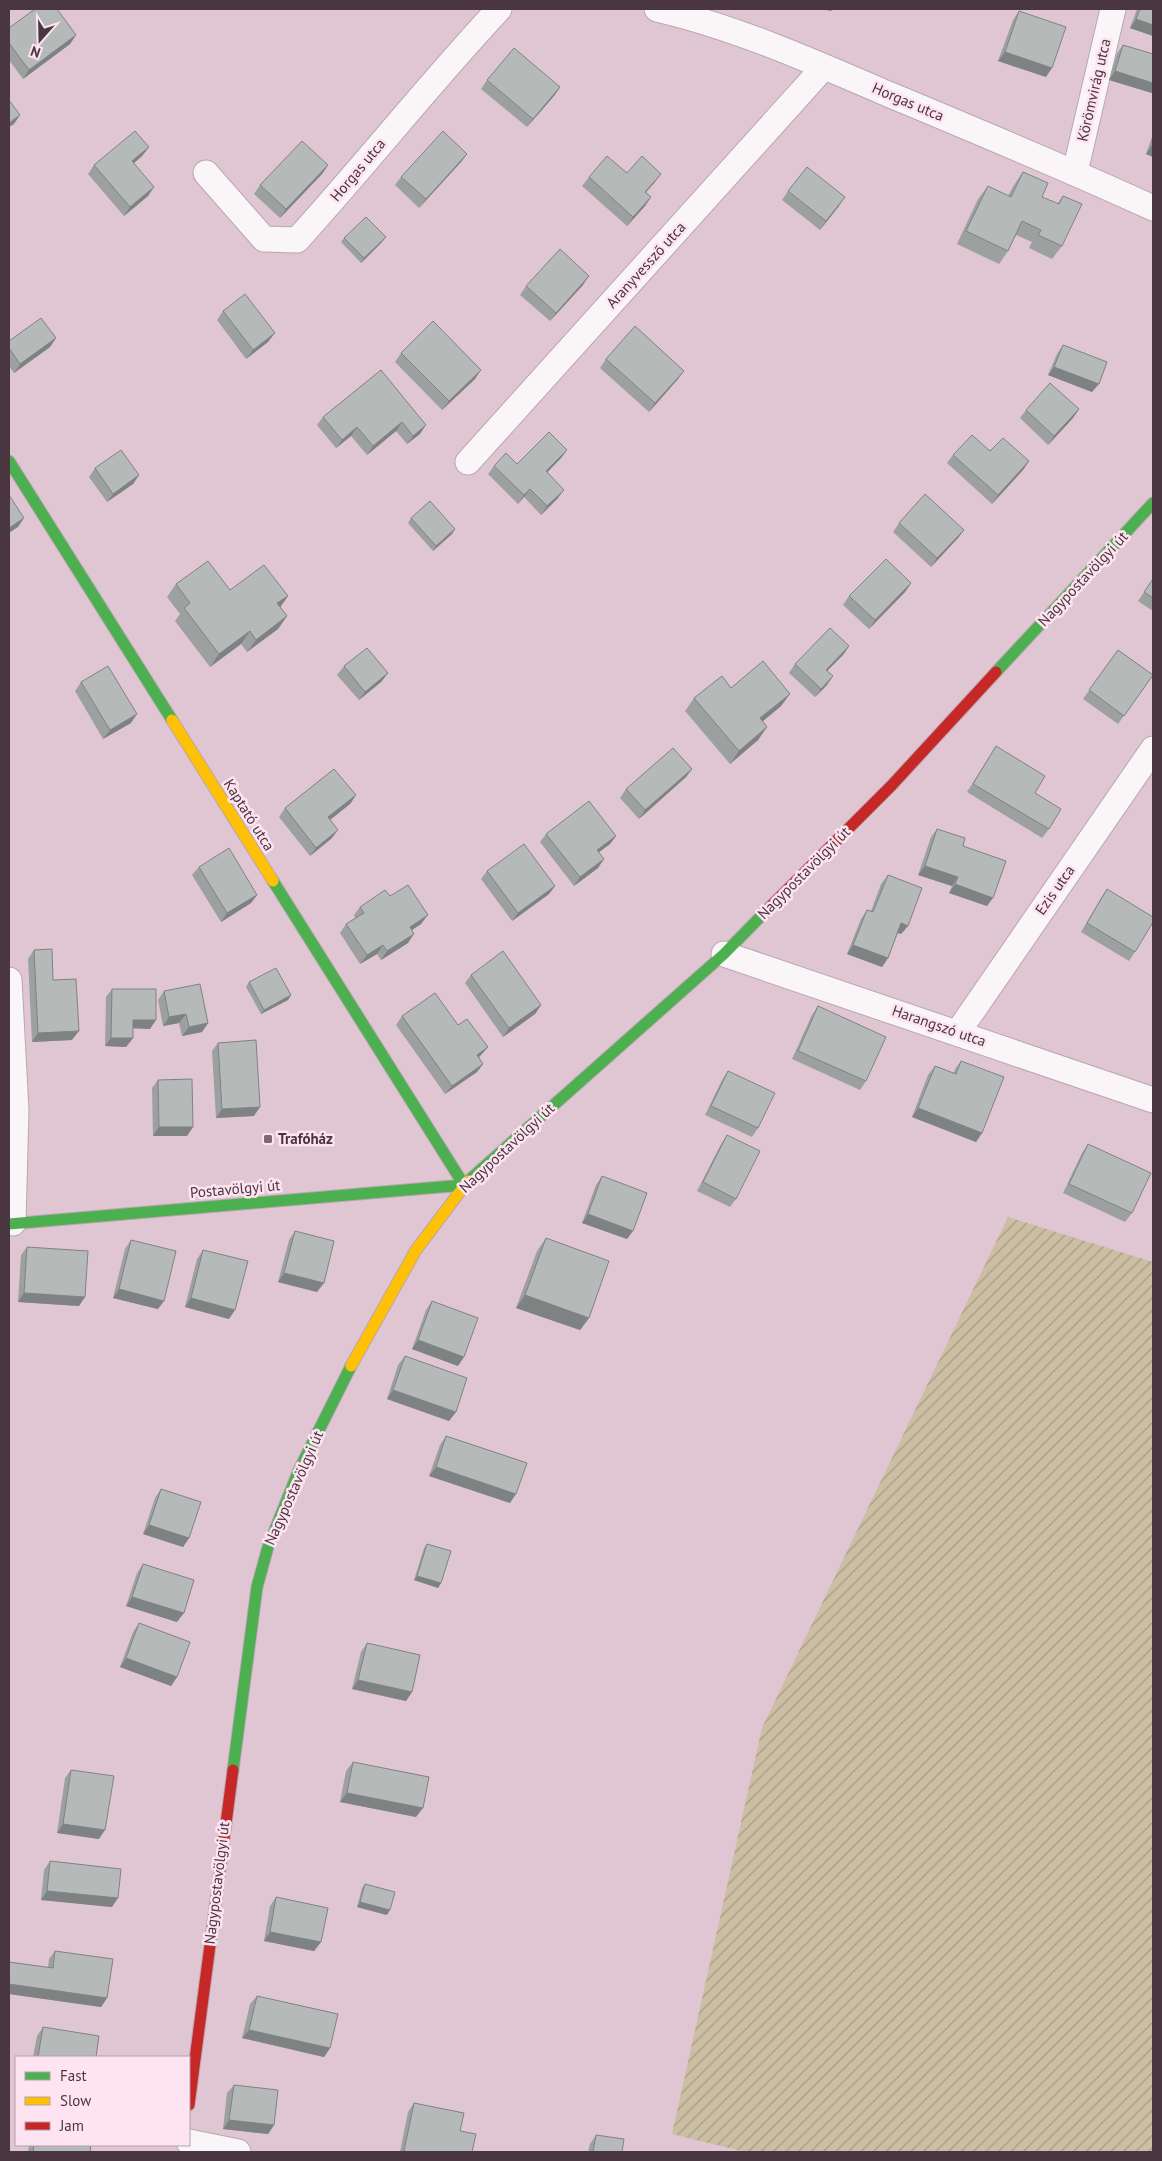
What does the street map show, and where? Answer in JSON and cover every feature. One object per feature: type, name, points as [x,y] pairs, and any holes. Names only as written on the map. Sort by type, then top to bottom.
[{"type":"street","name":"Horgas utca","points":[[206,173],[264,239],[297,240],[447,65],[499,9]]},
{"type":"street","name":"Horgas utca","points":[[656,9],[759,41],[824,67],[1075,172],[1153,208]]},
{"type":"street","name":"Körömvirág utca","points":[[1075,172],[1113,9]]},
{"type":"street","name":"Aranyvessző utca","points":[[468,462],[824,67]]},
{"type":"street","name":"Kaptató utca","points":[[9,461],[464,1184]]},
{"type":"street","name":"Nagypostavölgyi út","points":[[190,2097],[256,1587],[268,1547],[299,1470],[361,1347],[416,1250],[464,1184],[724,954],[892,785],[1153,503]]},
{"type":"street","name":"Ezis utca","points":[[958,1032],[1153,749]]},
{"type":"street","name":"Harangszó utca","points":[[724,954],[958,1032],[1153,1100]]},
{"type":"street","points":[[9,980],[16,1110],[11,1224]]},
{"type":"street","name":"Postavölgyi út","points":[[11,1224],[464,1184]]},
{"type":"street","points":[[190,2142],[238,2152]]},
{"type":"shaded area","points":[[1008,1217],[1153,1262],[1153,2152],[745,2152],[672,2134],[762,1728]]},
{"type":"building","points":[[35,9],[57,9],[76,35],[29,70],[9,43],[9,28]]},
{"type":"building","points":[[1140,9],[1153,9],[1153,25],[1136,19]]},
{"type":"building","points":[[1019,11],[1066,27],[1052,68],[1005,52]]},
{"type":"building","points":[[1123,45],[1153,54],[1153,83],[1115,71]]},
{"type":"building","points":[[514,48],[560,87],[533,119],[487,80]]},
{"type":"building","points":[[9,100],[20,115],[9,123]]},
{"type":"building","points":[[135,131],[149,147],[132,161],[154,187],[130,207],[94,165]]},
{"type":"building","points":[[443,131],[467,154],[426,199],[401,177]]},
{"type":"building","points":[[302,141],[328,165],[286,209],[260,185]]},
{"type":"building","points":[[607,156],[627,173],[642,156],[661,174],[645,192],[651,197],[633,217],[589,177]]},
{"type":"building","points":[[807,167],[845,197],[826,221],[788,191]]},
{"type":"building","points":[[1023,172],[1048,183],[1042,197],[1059,204],[1063,196],[1082,204],[1062,246],[1038,235],[1041,230],[1022,221],[1008,251],[966,231],[988,186],[1011,197]]},
{"type":"building","points":[[366,217],[386,237],[364,258],[344,238]]},
{"type":"building","points":[[560,249],[589,276],[556,313],[526,286]]},
{"type":"building","points":[[245,294],[275,333],[253,350],[223,311]]},
{"type":"building","points":[[41,318],[56,338],[20,364],[9,348],[9,341]]},
{"type":"building","points":[[433,321],[481,370],[449,401],[401,353]]},
{"type":"building","points":[[635,326],[684,371],[655,403],[606,359]]},
{"type":"building","points":[[1063,345],[1107,362],[1099,384],[1054,367]]},
{"type":"building","points":[[381,370],[426,425],[413,436],[402,422],[373,446],[357,427],[342,440],[323,417]]},
{"type":"building","points":[[1050,383],[1079,409],[1054,436],[1026,410]]},
{"type":"building","points":[[549,432],[567,450],[546,471],[564,490],[547,506],[530,489],[524,495],[494,466],[506,453],[517,464]]},
{"type":"building","points":[[972,435],[990,451],[1003,438],[1029,461],[998,495],[953,455]]},
{"type":"building","points":[[121,450],[139,475],[113,494],[95,468]]},
{"type":"building","points":[[925,494],[964,530],[937,558],[899,523]]},
{"type":"building","points":[[9,495],[24,518],[9,528]]},
{"type":"building","points":[[430,501],[455,529],[436,546],[411,518]]},
{"type":"building","points":[[886,559],[911,583],[875,620],[849,596]]},
{"type":"building","points":[[208,561],[230,590],[264,565],[288,596],[277,603],[287,616],[256,640],[250,631],[219,654],[184,608],[190,603],[176,584]]},
{"type":"building","points":[[1153,579],[1153,598],[1144,592]]},
{"type":"building","points":[[830,628],[849,646],[826,670],[833,676],[821,689],[795,664]]},
{"type":"building","points":[[367,648],[388,673],[365,692],[344,666]]},
{"type":"building","points":[[1118,650],[1153,675],[1124,716],[1089,690]]},
{"type":"building","points":[[763,661],[790,694],[760,718],[767,727],[739,751],[694,698],[722,676],[731,688]]},
{"type":"building","points":[[108,666],[137,714],[110,730],[81,682]]},
{"type":"building","points":[[996,746],[1045,776],[1035,793],[1061,809],[1049,829],[973,784]]},
{"type":"building","points":[[673,748],[692,769],[645,810],[626,789]]},
{"type":"building","points":[[334,769],[356,795],[328,817],[338,830],[316,848],[285,808]]},
{"type":"building","points":[[589,801],[616,836],[597,850],[604,859],[580,877],[546,834]]},
{"type":"building","points":[[937,829],[965,838],[963,846],[1006,861],[993,898],[955,884],[958,877],[925,866]]},
{"type":"building","points":[[524,844],[555,886],[518,913],[487,871]]},
{"type":"building","points":[[229,848],[257,895],[227,913],[199,867]]},
{"type":"building","points":[[888,875],[922,888],[908,926],[901,923],[888,958],[853,945],[867,910],[873,912]]},
{"type":"building","points":[[408,885],[428,915],[410,927],[414,934],[387,951],[383,945],[367,955],[346,924],[364,913],[360,907],[385,890],[390,896]]},
{"type":"building","points":[[1107,889],[1153,917],[1153,922],[1135,952],[1087,923]]},
{"type":"building","points":[[52,949],[53,980],[76,979],[79,1031],[38,1033],[34,950]]},
{"type":"building","points":[[503,951],[541,1005],[509,1028],[471,975]]},
{"type":"building","points":[[276,968],[291,995],[264,1010],[249,982]]},
{"type":"building","points":[[200,984],[208,1023],[189,1027],[186,1014],[169,1017],[164,991]]},
{"type":"building","points":[[112,989],[156,989],[156,1020],[133,1020],[133,1038],[111,1038]]},
{"type":"building","points":[[435,993],[458,1025],[467,1019],[488,1047],[477,1055],[483,1064],[452,1086],[402,1016]]},
{"type":"building","points":[[818,1006],[886,1037],[866,1081],[798,1051]]},
{"type":"building","points":[[256,1040],[260,1107],[222,1109],[218,1043]]},
{"type":"building","points":[[961,1061],[1004,1077],[982,1133],[918,1108],[935,1066],[956,1074]]},
{"type":"building","points":[[728,1071],[775,1093],[758,1128],[711,1106]]},
{"type":"building","points":[[192,1079],[193,1127],[159,1127],[158,1080]]},
{"type":"building","points":[[727,1135],[760,1151],[736,1199],[703,1182]]},
{"type":"building","points":[[1088,1144],[1151,1173],[1132,1213],[1069,1184]]},
{"type":"building","points":[[602,1176],[647,1193],[633,1231],[588,1214]]},
{"type":"building","points":[[295,1231],[334,1241],[324,1283],[284,1273]]},
{"type":"building","points":[[546,1238],[609,1261],[589,1318],[525,1295]]},
{"type":"building","points":[[131,1240],[176,1251],[164,1301],[119,1289]]},
{"type":"building","points":[[27,1247],[88,1251],[85,1297],[24,1293]]},
{"type":"building","points":[[203,1250],[248,1261],[235,1310],[191,1298]]},
{"type":"building","points":[[432,1301],[478,1318],[464,1357],[418,1340]]},
{"type":"building","points":[[405,1356],[467,1378],[456,1412],[393,1390]]},
{"type":"building","points":[[446,1436],[527,1463],[516,1494],[436,1467]]},
{"type":"building","points":[[161,1489],[201,1502],[189,1538],[149,1525]]},
{"type":"building","points":[[427,1544],[451,1551],[441,1583],[417,1576]]},
{"type":"building","points":[[143,1564],[194,1580],[184,1613],[132,1597]]},
{"type":"building","points":[[139,1623],[190,1642],[177,1677],[126,1658]]},
{"type":"building","points":[[367,1643],[420,1655],[412,1692],[358,1680]]},
{"type":"building","points":[[353,1762],[429,1777],[423,1808],[347,1793]]},
{"type":"building","points":[[71,1770],[114,1776],[105,1830],[63,1824]]},
{"type":"building","points":[[50,1861],[121,1869],[118,1898],[47,1891]]},
{"type":"building","points":[[365,1884],[395,1892],[390,1910],[360,1902]]},
{"type":"building","points":[[276,1897],[328,1908],[321,1942],[270,1932]]},
{"type":"building","points":[[55,1951],[113,1959],[107,1998],[9,1984],[9,1962],[53,1968]]},
{"type":"building","points":[[257,1996],[338,2014],[330,2048],[249,2030]]},
{"type":"building","points":[[43,2027],[99,2036],[96,2056],[38,2056]]},
{"type":"building","points":[[234,2085],[278,2090],[274,2125],[229,2120]]},
{"type":"building","points":[[414,2103],[464,2113],[460,2131],[476,2134],[472,2152],[404,2151]]},
{"type":"building","points":[[596,2135],[624,2139],[622,2152],[593,2152]]},
{"type":"building","points":[[34,2146],[91,2146],[90,2152],[33,2152]]},
{"type":"traffic: fast","points":[[9,461],[172,720]]},
{"type":"traffic: fast","points":[[996,672],[1153,503]]},
{"type":"traffic: fast","points":[[273,881],[464,1185]]},
{"type":"traffic: fast","points":[[468,1181],[724,954],[767,910]]},
{"type":"traffic: fast","points":[[9,1224],[464,1185]]},
{"type":"traffic: fast","points":[[233,1770],[257,1587],[268,1547],[299,1470],[351,1366]]},
{"type":"traffic: slow","points":[[172,720],[273,881]]},
{"type":"traffic: slow","points":[[351,1366],[416,1250],[468,1181]]},
{"type":"traffic: jam","points":[[767,910],[892,785],[996,672]]},
{"type":"traffic: jam","points":[[190,2097],[233,1770]]},
{"type":"place","name":"Trafóház","points":[[268,1139]]}]
